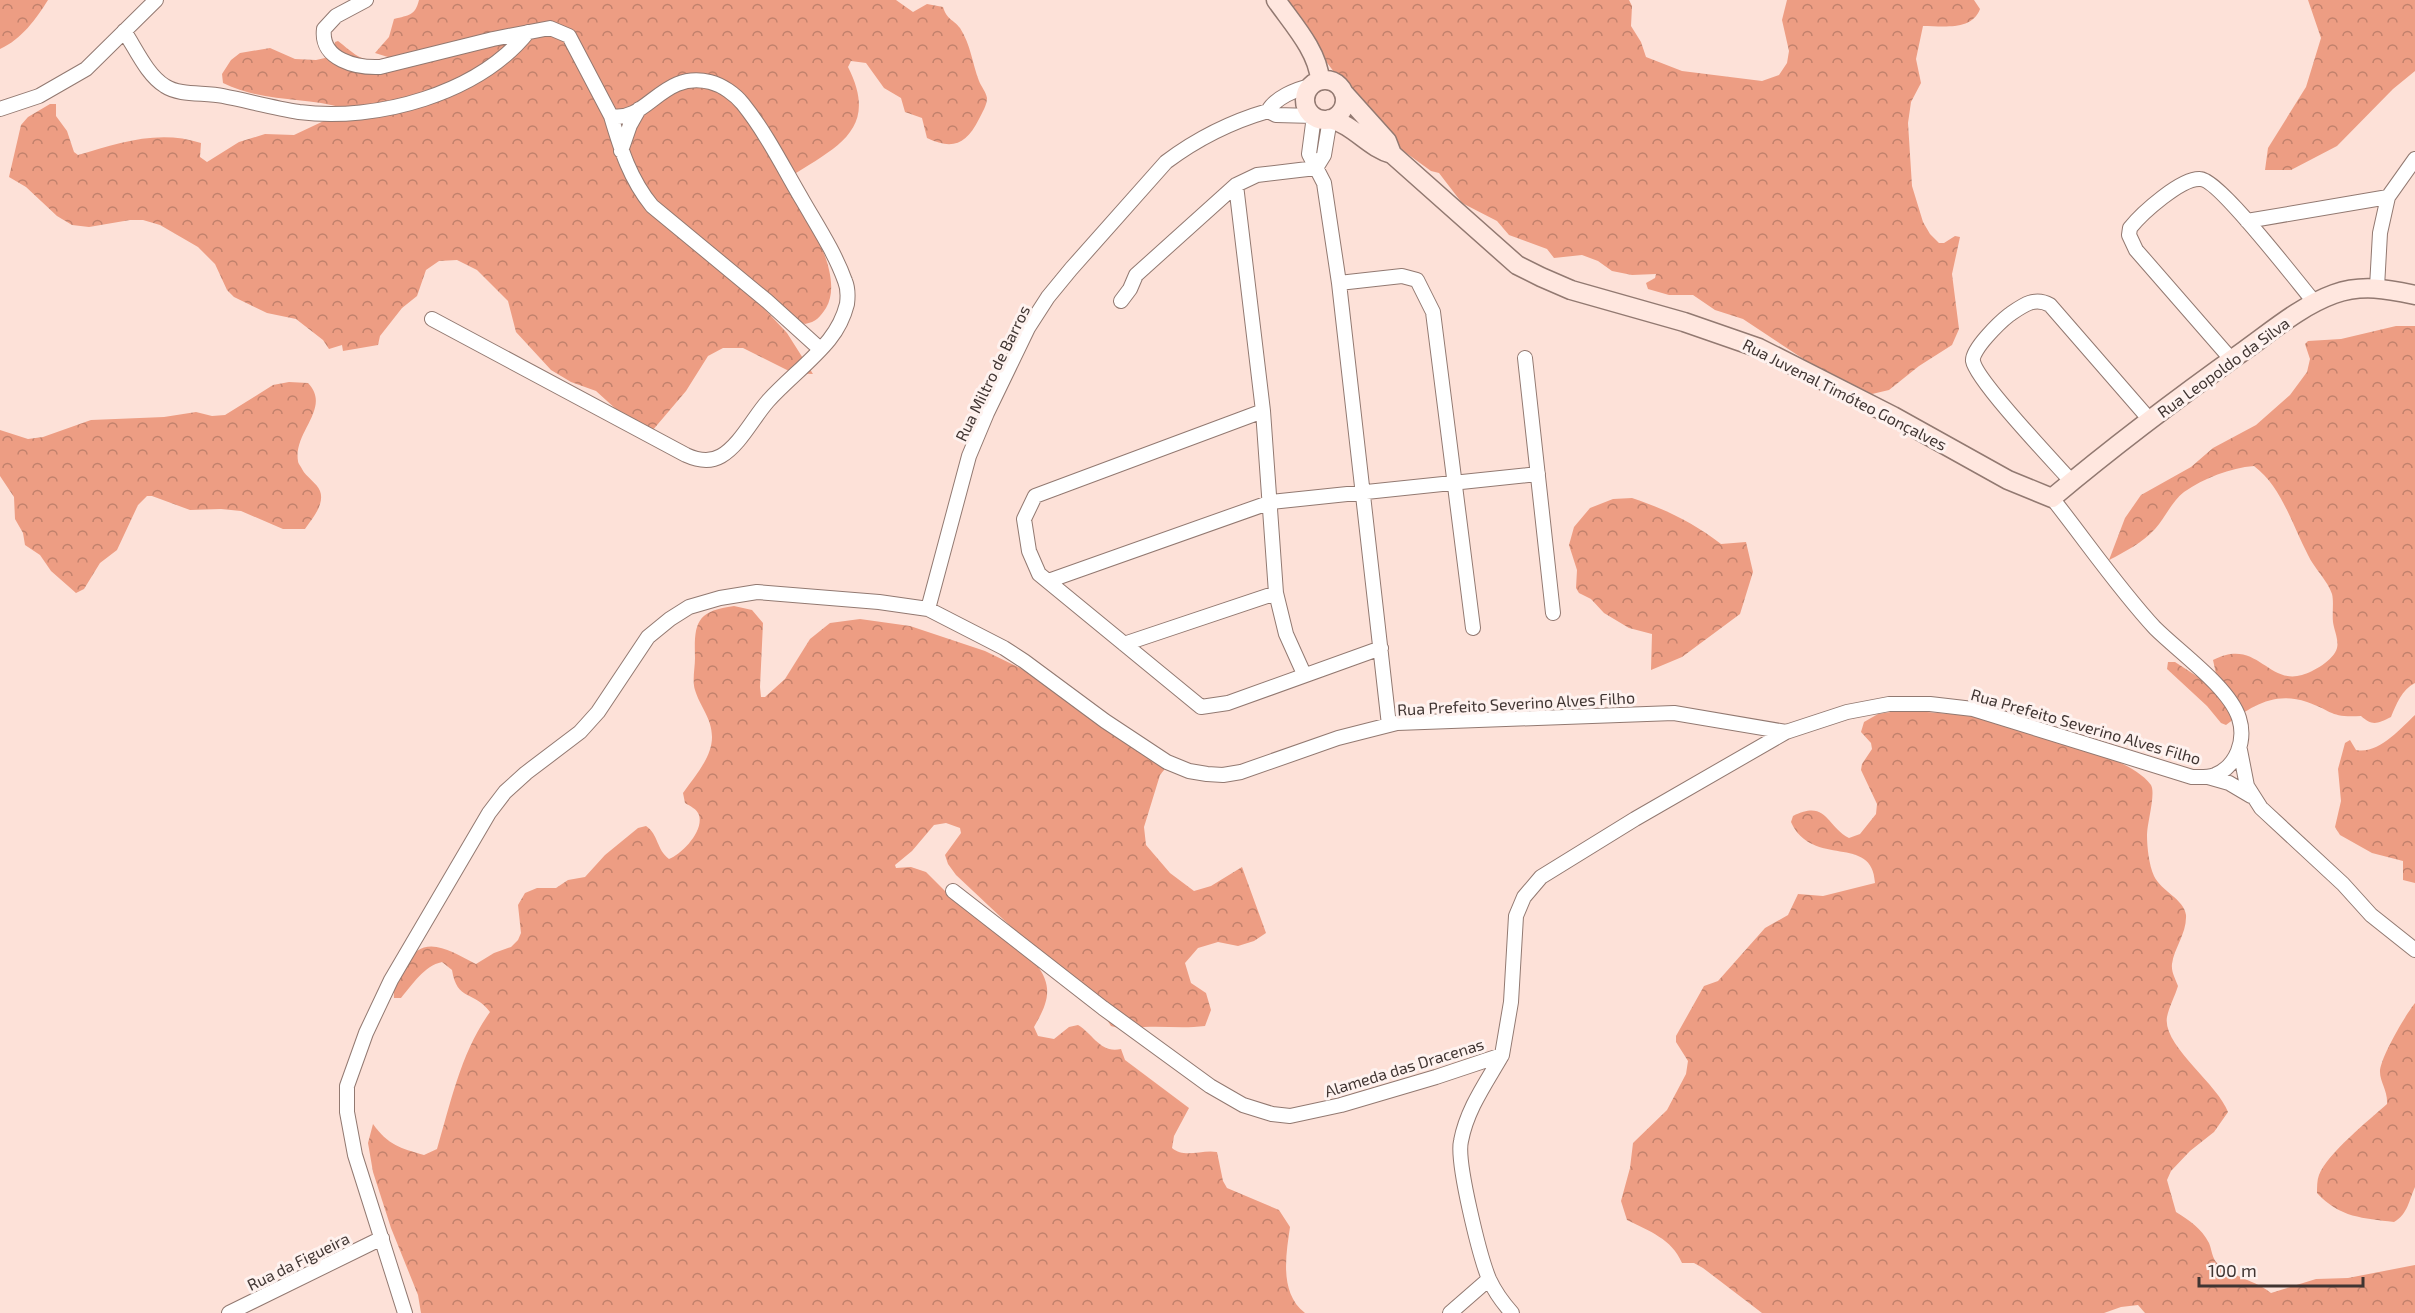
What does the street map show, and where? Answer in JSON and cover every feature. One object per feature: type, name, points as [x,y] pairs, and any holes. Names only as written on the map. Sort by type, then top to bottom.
[{"type":"street","points":[[0,109],[20,104],[61,85],[86,69],[156,0]]},
{"type":"street","points":[[366,0],[336,16],[328,23],[324,34],[327,44],[339,59],[363,68],[380,67],[550,28],[569,36],[611,116],[621,151],[638,189],[652,206],[767,301],[820,349]]},
{"type":"street","points":[[1276,0],[1314,58],[1319,70],[1305,102],[1306,108],[1322,118]]},
{"type":"street","points":[[124,32],[150,71],[168,88],[177,91],[214,94],[299,112],[322,113],[369,112],[405,104],[452,87],[481,75],[514,49],[528,32]]},
{"type":"street","points":[[432,319],[686,456],[705,460],[722,455],[731,447],[770,399],[820,349],[840,323],[847,303],[848,290],[836,258],[759,127],[742,103],[730,92],[712,82],[698,80],[682,82],[664,89],[639,109],[625,116],[611,116]]},
{"type":"street","points":[[1315,83],[1336,83],[1343,92],[1343,108],[1322,118],[1309,154],[1324,183],[1339,283],[1389,725]]},
{"type":"street","name":"Rua Miltro de Barros","points":[[928,609],[969,456],[1028,328],[1048,297],[1166,162],[1208,134],[1268,111],[1272,103],[1315,83]]},
{"type":"street","name":"Rua Juvenal Timóteo Gonçalves","points":[[1343,92],[1387,141],[1392,154],[1517,265],[1571,290],[1684,322],[1759,348],[1893,416],[2008,480],[2052,498]]},
{"type":"street","points":[[621,151],[630,125],[639,109]]},
{"type":"street","name":"Rua Miltro de Barros","points":[[1268,111],[1276,115],[1322,118]]},
{"type":"street","name":"Rua Juvenal Timóteo Gonçalves","points":[[1322,118],[1340,122],[1383,152],[1392,154]]},
{"type":"street","points":[[2377,287],[2380,233],[2388,197],[2415,159]]},
{"type":"street","points":[[1121,302],[1136,275],[1236,185],[1257,175],[1316,168]]},
{"type":"street","points":[[2231,359],[2152,270],[2136,250],[2129,235],[2130,228],[2135,221],[2172,190],[2202,178],[2216,187],[2315,303]]},
{"type":"street","points":[[1236,185],[1263,411],[1276,593],[1286,634],[1304,674]]},
{"type":"street","points":[[2247,221],[2388,197]]},
{"type":"street","points":[[1339,283],[1402,276],[1417,280],[1433,312],[1473,628]]},
{"type":"street","name":"Rua Leopoldo da Silva","points":[[2052,498],[2150,420],[2295,314],[2335,294],[2356,289],[2377,287],[2415,295]]},
{"type":"street","points":[[2072,482],[1994,393],[1981,377],[1973,361],[1977,349],[2005,318],[2021,307],[2038,300],[2050,305],[2150,420]]},
{"type":"street","points":[[1525,358],[1553,613]]},
{"type":"street","points":[[1263,411],[1035,496],[1024,519],[1029,551],[1039,574],[1200,707],[1228,703],[1381,648]]},
{"type":"street","points":[[1048,581],[1271,502],[1538,474]]},
{"type":"street","points":[[2052,498],[2155,627],[2222,691],[2232,704],[2239,717],[2243,733],[2240,750],[2251,796],[2343,884],[2371,915],[2415,951]]},
{"type":"street","name":"Rua Prefeito Severino Alves Filho","points":[[405,1313],[366,1194],[350,1135],[347,1086],[366,1033],[391,980],[489,813],[505,792],[552,752],[580,732],[598,712],[648,638],[669,619],[689,608],[720,598],[757,592],[879,602],[928,609],[1004,648],[1136,743],[1167,762],[1189,771],[1223,775],[1241,772],[1338,738],[1389,725],[1494,718],[1674,713],[1786,732],[1817,720],[1889,704],[1930,704],[1973,709],[2192,777],[2216,775],[2229,766],[2240,750]]},
{"type":"street","points":[[1124,644],[1276,593]]},
{"type":"street","name":"Alameda das Dracenas","points":[[953,891],[1103,1008],[1210,1086],[1242,1105],[1272,1114],[1290,1116],[1341,1105],[1502,1055],[1510,1011],[1516,916],[1524,897],[1541,877],[1635,819],[1786,732]]},
{"type":"street","points":[[2208,777],[2229,783],[2251,796]]},
{"type":"street","points":[[1502,1055],[1468,1114],[1460,1143],[1467,1192],[1489,1279],[1504,1305],[1512,1313]]},
{"type":"street","name":"Rua da Figueira","points":[[229,1313],[381,1238]]},
{"type":"street","points":[[1450,1313],[1489,1279]]},
{"type":"green space","points":[[0,0],[48,0],[22,34],[0,49]]},
{"type":"green space","points":[[419,0],[896,0],[913,12],[927,4],[943,7],[948,17],[960,28],[967,41],[987,101],[974,128],[963,140],[951,144],[936,142],[927,138],[922,118],[905,112],[901,98],[884,88],[866,63],[851,61],[848,67],[857,89],[859,107],[856,122],[837,146],[790,177],[793,189],[815,231],[828,264],[831,295],[826,308],[817,319],[805,324],[758,302],[787,333],[813,374],[793,373],[743,348],[723,348],[708,356],[686,391],[652,431],[617,410],[596,391],[571,382],[551,370],[516,332],[508,301],[477,270],[457,260],[439,261],[426,270],[417,296],[402,308],[380,336],[378,345],[343,351],[342,345],[329,349],[323,340],[296,319],[267,313],[234,297],[227,290],[215,264],[198,247],[160,225],[143,220],[130,220],[89,227],[72,225],[57,216],[26,187],[9,177],[21,125],[28,117],[50,104],[56,104],[56,116],[67,131],[74,152],[78,155],[139,139],[170,137],[201,143],[200,157],[207,162],[239,142],[265,134],[294,135],[345,111],[344,108],[254,94],[223,83],[222,74],[231,60],[240,53],[270,48],[295,59],[316,60],[334,56],[335,42],[338,41],[366,59],[388,57],[375,53],[389,37],[394,19],[413,12]]},
{"type":"green space","points":[[1280,0],[1629,0],[1632,6],[1631,26],[1641,42],[1646,57],[1682,71],[1762,81],[1779,75],[1787,63],[1789,51],[1782,20],[1787,0],[1974,0],[1980,9],[1971,21],[1956,26],[1923,26],[1916,59],[1921,83],[1911,102],[1908,123],[1912,186],[1923,222],[1939,243],[1944,243],[1955,236],[1960,237],[1952,274],[1959,329],[1952,345],[1919,366],[1889,390],[1872,394],[1855,391],[1825,377],[1805,360],[1743,319],[1715,310],[1693,295],[1669,295],[1648,289],[1646,283],[1655,278],[1656,274],[1632,275],[1612,271],[1598,261],[1582,255],[1554,258],[1547,249],[1509,235],[1497,221],[1462,203],[1439,173],[1431,171],[1402,150],[1358,104]]},
{"type":"green space","points":[[2308,0],[2415,0],[2415,71],[2393,89],[2337,146],[2291,170],[2265,170],[2268,148],[2306,87],[2321,38]]},
{"type":"green space","points":[[2396,326],[2415,326],[2415,683],[2403,693],[2391,717],[2378,722],[2372,723],[2361,716],[2337,715],[2307,702],[2284,698],[2254,706],[2226,725],[2221,723],[2207,706],[2167,669],[2168,662],[2175,662],[2215,688],[2218,683],[2213,660],[2228,654],[2251,657],[2280,674],[2302,675],[2312,671],[2328,661],[2337,648],[2333,622],[2333,597],[2330,589],[2311,560],[2279,495],[2254,466],[2227,471],[2184,492],[2150,534],[2109,560],[2125,518],[2141,495],[2191,467],[2213,448],[2256,425],[2290,395],[2307,372],[2310,359],[2305,344],[2308,341],[2341,339]]},
{"type":"green space","points":[[289,382],[308,383],[314,392],[316,402],[298,450],[298,463],[319,488],[321,496],[317,511],[305,529],[283,529],[241,511],[190,510],[147,496],[138,505],[117,550],[100,563],[84,589],[76,593],[51,571],[40,555],[25,545],[23,533],[15,519],[14,497],[0,476],[0,430],[28,439],[43,437],[91,420],[164,417],[196,412],[212,416],[225,415],[273,385]]},
{"type":"green space","points":[[1632,498],[1679,517],[1721,544],[1746,542],[1753,572],[1740,614],[1682,657],[1651,670],[1652,634],[1629,628],[1604,613],[1591,599],[1579,593],[1576,588],[1577,570],[1569,545],[1574,527],[1590,508],[1613,499]]},
{"type":"green space","points":[[734,606],[752,610],[763,623],[761,697],[765,697],[785,679],[810,639],[830,623],[860,619],[910,626],[985,651],[1020,668],[1050,687],[1112,734],[1168,765],[1160,775],[1144,827],[1146,845],[1170,873],[1194,891],[1211,886],[1242,867],[1266,933],[1254,941],[1238,946],[1218,942],[1198,948],[1185,963],[1191,983],[1206,993],[1211,1010],[1205,1026],[1142,1027],[1133,1028],[1130,1031],[1111,1026],[1102,1012],[956,875],[945,855],[961,833],[960,828],[946,823],[934,825],[912,851],[895,865],[896,868],[911,867],[926,872],[952,898],[1036,964],[1042,972],[1047,988],[1046,1003],[1034,1027],[1038,1036],[1054,1039],[1069,1027],[1078,1025],[1108,1049],[1121,1049],[1125,1060],[1189,1108],[1174,1136],[1172,1148],[1182,1153],[1217,1152],[1223,1181],[1227,1188],[1279,1210],[1290,1227],[1286,1261],[1288,1284],[1291,1295],[1305,1313],[421,1313],[418,1295],[391,1228],[373,1172],[368,1143],[373,1124],[384,1137],[401,1148],[424,1155],[437,1149],[464,1061],[480,1027],[490,1012],[484,1005],[462,992],[454,980],[452,970],[442,962],[424,971],[401,998],[394,998],[398,978],[411,956],[428,947],[446,950],[476,964],[494,953],[511,947],[521,933],[518,905],[525,893],[537,888],[556,888],[568,880],[585,877],[605,855],[638,828],[646,826],[650,830],[669,859],[686,847],[695,835],[700,821],[697,811],[685,803],[683,793],[706,760],[712,737],[708,718],[694,686],[695,636],[697,627],[705,615],[721,608]]},
{"type":"green space","points":[[1903,710],[1987,717],[2117,761],[2136,771],[2148,781],[2152,789],[2147,835],[2151,867],[2157,881],[2181,904],[2186,915],[2185,928],[2172,964],[2178,986],[2167,1017],[2168,1028],[2181,1052],[2214,1089],[2228,1112],[2214,1132],[2190,1151],[2171,1171],[2167,1180],[2176,1212],[2199,1229],[2209,1243],[2213,1257],[2218,1264],[2271,1293],[2316,1279],[2348,1278],[2415,1265],[2415,1313],[2145,1313],[2138,1305],[2121,1307],[2104,1313],[1762,1313],[1703,1268],[1694,1263],[1682,1263],[1666,1242],[1627,1220],[1621,1201],[1630,1168],[1633,1143],[1667,1110],[1686,1074],[1688,1061],[1676,1042],[1676,1036],[1704,986],[1718,981],[1765,928],[1788,915],[1798,894],[1823,896],[1875,883],[1872,868],[1864,859],[1813,844],[1801,836],[1791,822],[1793,816],[1804,812],[1820,812],[1849,838],[1860,834],[1876,814],[1877,804],[1861,770],[1862,764],[1872,749],[1871,743],[1861,732],[1864,722],[1878,714]]},
{"type":"green space","points":[[2415,715],[2415,883],[2403,880],[2403,861],[2372,853],[2340,835],[2335,827],[2341,801],[2338,769],[2345,743],[2350,740],[2356,750],[2381,745]]},
{"type":"green space","points":[[2415,1003],[2415,1187],[2405,1211],[2394,1222],[2352,1215],[2334,1208],[2317,1193],[2318,1177],[2330,1157],[2387,1104],[2380,1076],[2381,1065],[2394,1036]]}]
